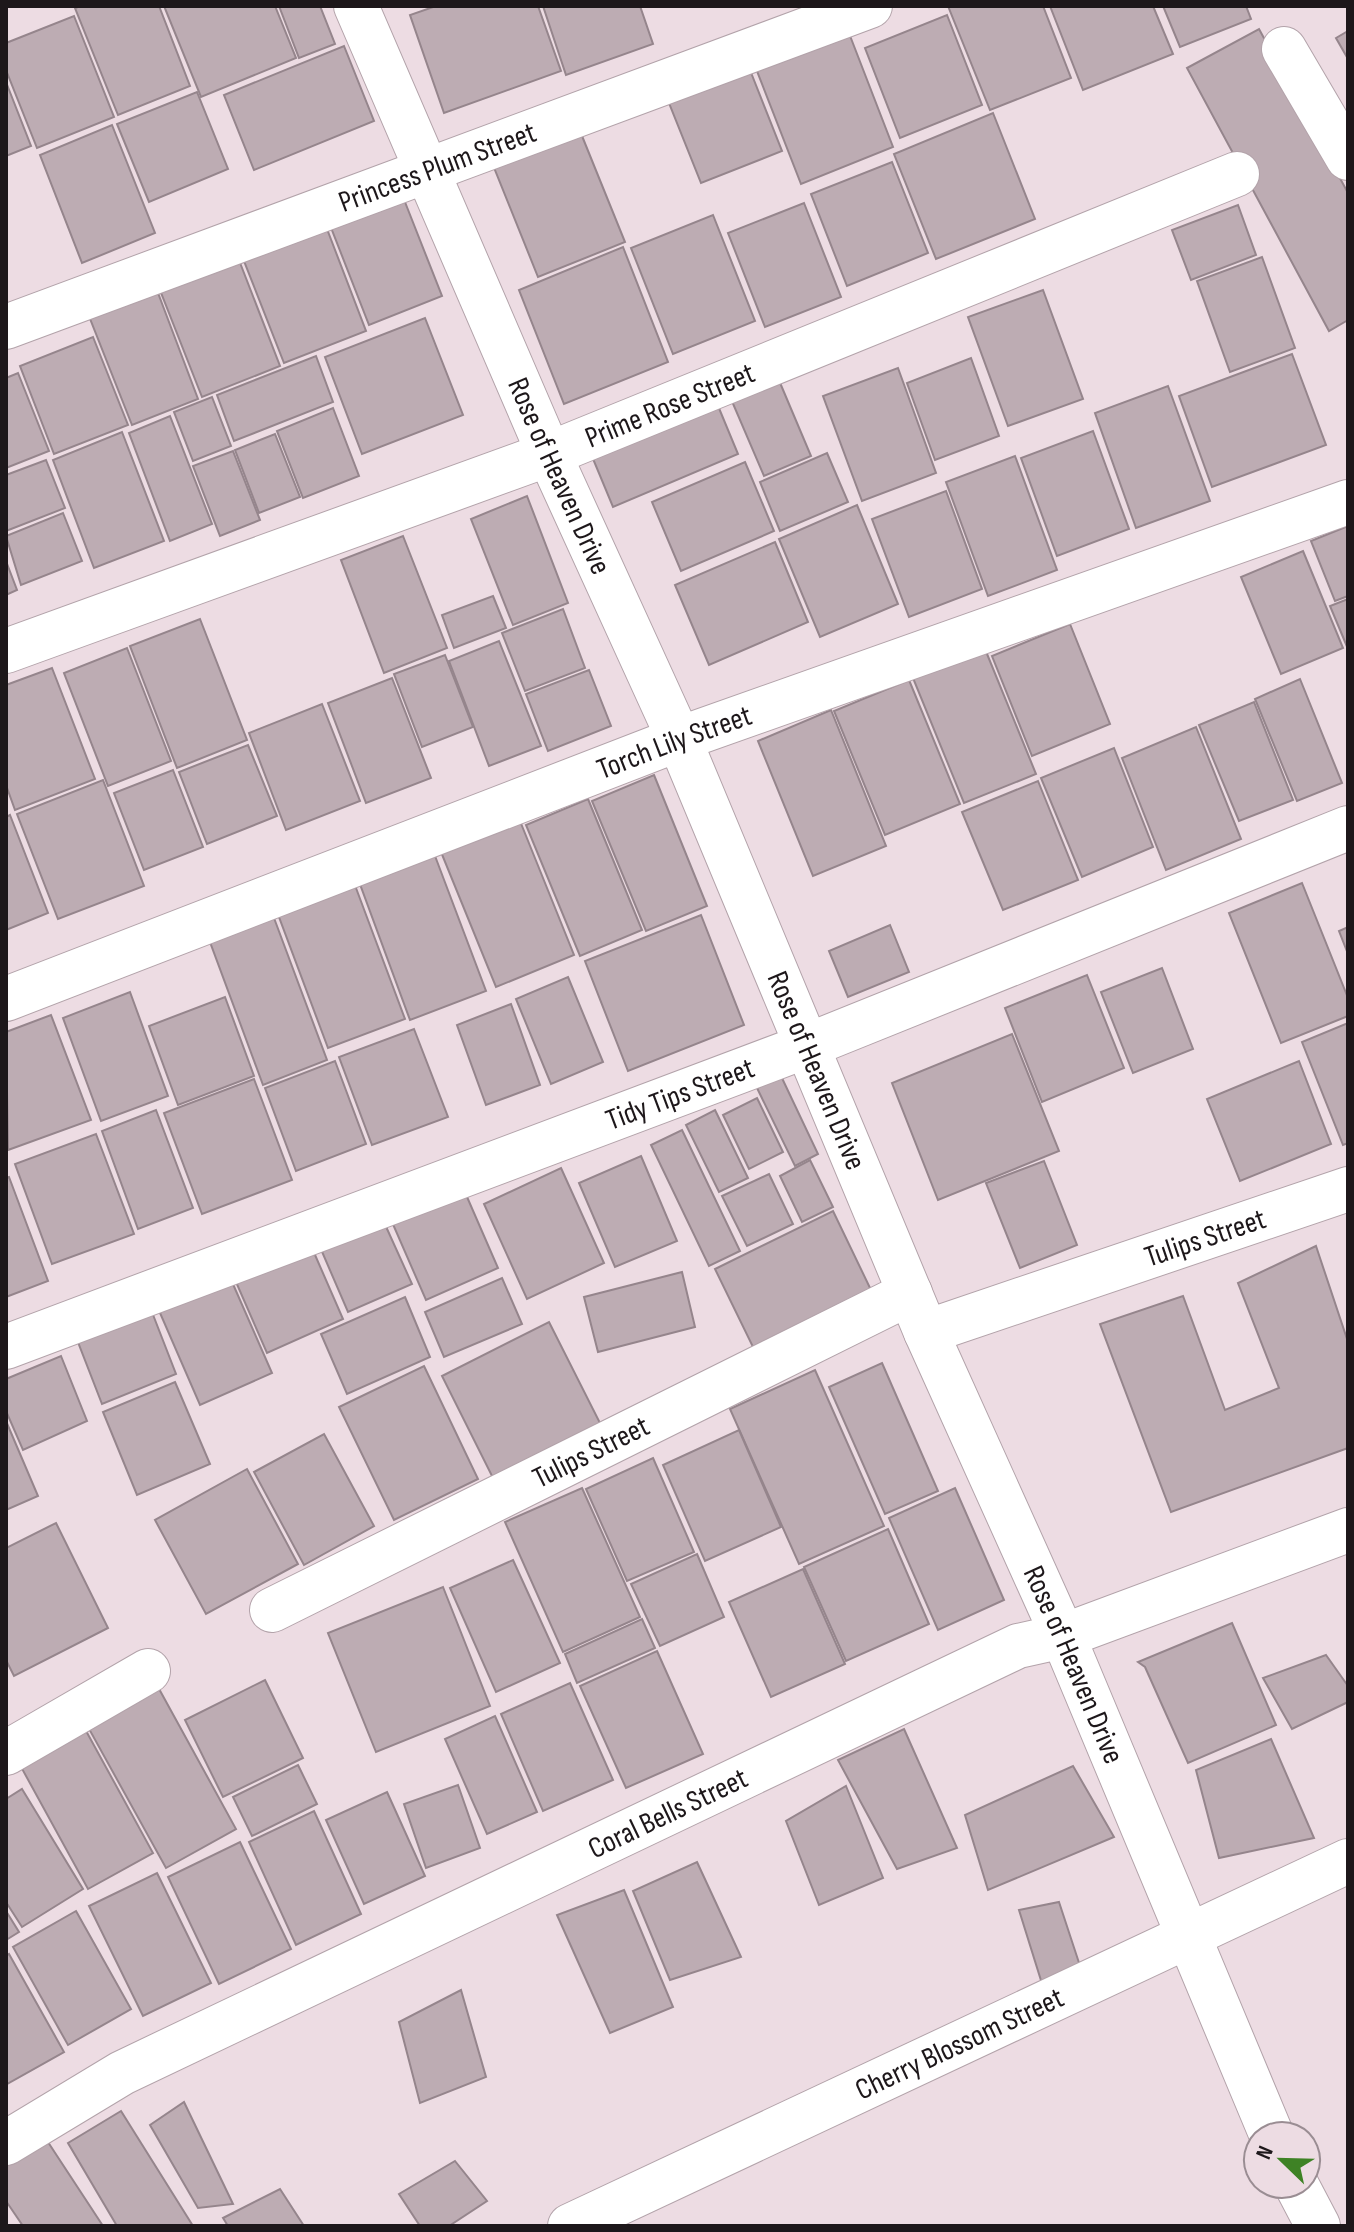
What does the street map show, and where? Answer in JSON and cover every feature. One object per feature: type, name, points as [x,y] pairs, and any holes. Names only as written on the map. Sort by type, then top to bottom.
[{"type":"street","name":"Rose of Heaven Drive","points":[[356,6],[549,454],[679,739],[918,1313],[1063,1636],[1265,2120]]},
{"type":"street","name":"Princess Plum Street","points":[[6,327],[870,6]]},
{"type":"street","points":[[1284,49],[1348,158]]},
{"type":"street","name":"Prime Rose Street","points":[[6,651],[549,454],[1237,174]]},
{"type":"street","name":"Torch Lily Street","points":[[6,999],[679,739],[1348,502]]},
{"type":"street","name":"Tidy Tips Street","points":[[6,1347],[809,1045],[1348,828]]},
{"type":"street","name":"Tulips Street","points":[[272,1610],[918,1313],[1348,1189]]},
{"type":"street","name":"Coral Bells Street","points":[[6,2143],[136,2067],[1018,1646],[1063,1636],[1348,1530]]},
{"type":"street","points":[[6,1753],[148,1671]]},
{"type":"street","name":"Cherry Blossom Street","points":[[570,2226],[1348,1861]]},
{"type":"street","points":[[1304,2200],[1318,2226]]},
{"type":"building","points":[[159,6],[190,86],[118,115],[75,8]]},
{"type":"building","points":[[164,6],[275,6],[296,58],[201,97]]},
{"type":"building","points":[[279,6],[320,6],[335,44],[299,58]]},
{"type":"building","points":[[436,6],[538,6],[561,71],[444,113],[410,15]]},
{"type":"building","points":[[543,6],[640,6],[653,44],[566,75]]},
{"type":"building","points":[[948,6],[1043,6],[1071,78],[990,110]]},
{"type":"building","points":[[1050,6],[1153,6],[1173,54],[1083,90]]},
{"type":"building","points":[[1163,6],[1246,6],[1251,19],[1180,47]]},
{"type":"building","points":[[947,15],[982,105],[900,138],[865,48]]},
{"type":"building","points":[[74,16],[114,117],[37,148],[6,70],[6,43]]},
{"type":"building","points":[[847,28],[893,147],[801,184],[755,66]]},
{"type":"building","points":[[1259,29],[1348,193],[1348,320],[1329,331],[1187,68]]},
{"type":"building","points":[[1348,31],[1348,59],[1336,38]]},
{"type":"building","points":[[344,46],[374,121],[254,170],[224,95]]},
{"type":"building","points":[[748,65],[782,151],[701,183],[667,98]]},
{"type":"building","points":[[6,82],[31,146],[6,156]]},
{"type":"building","points":[[197,92],[228,169],[149,202],[117,124]]},
{"type":"building","points":[[993,113],[1035,219],[936,259],[894,154]]},
{"type":"building","points":[[112,125],[155,233],[82,263],[40,155]]},
{"type":"building","points":[[580,131],[625,242],[538,277],[493,165]]},
{"type":"building","points":[[892,162],[928,253],[847,286],[811,194]]},
{"type":"building","points":[[403,197],[442,296],[369,325],[330,225]]},
{"type":"building","points":[[804,203],[841,297],[765,327],[728,233]]},
{"type":"building","points":[[1238,205],[1256,255],[1191,280],[1172,230]]},
{"type":"building","points":[[713,215],[755,321],[673,354],[631,248]]},
{"type":"building","points":[[327,229],[366,331],[284,363],[244,261]]},
{"type":"building","points":[[623,247],[668,362],[564,404],[519,290]]},
{"type":"building","points":[[237,255],[280,366],[202,397],[158,285]]},
{"type":"building","points":[[1262,257],[1295,348],[1230,372],[1197,281]]},
{"type":"building","points":[[155,285],[198,399],[132,425],[87,311]]},
{"type":"building","points":[[1043,290],[1083,399],[1008,426],[968,317]]},
{"type":"building","points":[[425,318],[463,415],[362,454],[325,357]]},
{"type":"building","points":[[93,337],[128,425],[54,454],[20,366]]},
{"type":"building","points":[[1292,354],[1326,445],[1212,487],[1179,396]]},
{"type":"building","points":[[316,356],[333,402],[234,441],[217,395]]},
{"type":"building","points":[[971,358],[999,436],[935,460],[907,383]]},
{"type":"building","points":[[898,368],[936,473],[862,501],[823,396]]},
{"type":"building","points":[[18,373],[49,451],[6,468],[6,378]]},
{"type":"building","points":[[778,378],[811,456],[764,476],[731,399]]},
{"type":"building","points":[[1168,386],[1210,501],[1136,528],[1095,413]]},
{"type":"building","points":[[212,397],[231,446],[193,461],[174,412]]},
{"type":"building","points":[[716,401],[738,454],[613,507],[591,454]]},
{"type":"building","points":[[333,408],[359,476],[303,498],[277,431]]},
{"type":"building","points":[[170,416],[212,524],[170,541],[129,433]]},
{"type":"building","points":[[1093,431],[1129,529],[1057,556],[1021,458]]},
{"type":"building","points":[[122,432],[164,541],[94,568],[53,460]]},
{"type":"building","points":[[275,434],[300,497],[259,513],[235,450]]},
{"type":"building","points":[[233,451],[260,520],[220,536],[193,466]]},
{"type":"building","points":[[827,453],[848,502],[780,531],[760,482]]},
{"type":"building","points":[[1015,456],[1057,570],[988,596],[946,482]]},
{"type":"building","points":[[46,460],[65,508],[6,531],[6,475]]},
{"type":"building","points":[[745,462],[774,531],[681,571],[652,502]]},
{"type":"building","points":[[946,491],[982,589],[909,617],[872,519]]},
{"type":"building","points":[[527,496],[568,603],[513,625],[471,519]]},
{"type":"building","points":[[857,505],[898,604],[820,637],[779,539]]},
{"type":"building","points":[[63,513],[82,561],[21,585],[6,536]]},
{"type":"building","points":[[1348,526],[1348,596],[1335,601],[1311,541]]},
{"type":"building","points":[[403,536],[447,648],[384,673],[341,560]]},
{"type":"building","points":[[775,542],[808,622],[709,665],[675,585]]},
{"type":"building","points":[[1303,551],[1343,648],[1281,674],[1241,577]]},
{"type":"building","points":[[6,561],[17,590],[6,595]]},
{"type":"building","points":[[493,596],[506,628],[454,648],[442,615]]},
{"type":"building","points":[[1348,599],[1348,649],[1330,606]]},
{"type":"building","points":[[563,609],[585,668],[525,691],[502,633]]},
{"type":"building","points":[[200,619],[247,740],[177,768],[130,646]]},
{"type":"building","points":[[1070,624],[1110,724],[1032,756],[992,656]]},
{"type":"building","points":[[499,641],[541,746],[489,766],[449,661]]},
{"type":"building","points":[[127,648],[171,761],[108,786],[64,673]]},
{"type":"building","points":[[985,649],[1036,774],[964,803],[913,678]]},
{"type":"building","points":[[445,655],[473,727],[422,747],[394,674]]},
{"type":"building","points":[[52,668],[95,779],[15,810],[6,785],[6,685]]},
{"type":"building","points":[[589,670],[611,726],[548,751],[526,694]]},
{"type":"building","points":[[392,678],[431,778],[366,803],[328,703]]},
{"type":"building","points":[[1300,679],[1342,783],[1297,801],[1255,699]]},
{"type":"building","points":[[909,680],[960,804],[885,835],[834,711]]},
{"type":"building","points":[[1254,702],[1293,800],[1239,821],[1199,725]]},
{"type":"building","points":[[322,704],[360,801],[286,830],[249,733]]},
{"type":"building","points":[[831,710],[886,846],[813,876],[758,741]]},
{"type":"building","points":[[1196,727],[1241,839],[1166,870],[1122,758]]},
{"type":"building","points":[[248,745],[277,816],[207,844],[179,772]]},
{"type":"building","points":[[1114,748],[1153,847],[1082,877],[1041,778]]},
{"type":"building","points":[[173,770],[203,847],[144,870],[114,793]]},
{"type":"building","points":[[654,775],[707,906],[646,931],[592,801]]},
{"type":"building","points":[[103,780],[144,886],[58,919],[17,814]]},
{"type":"building","points":[[1038,781],[1078,880],[1003,910],[962,812]]},
{"type":"building","points":[[588,799],[642,930],[580,956],[526,825]]},
{"type":"building","points":[[10,815],[48,913],[6,930],[6,817]]},
{"type":"building","points":[[520,821],[574,955],[496,987],[441,852]]},
{"type":"building","points":[[432,848],[486,991],[410,1020],[357,876]]},
{"type":"building","points":[[353,880],[405,1019],[328,1048],[276,909]]},
{"type":"building","points":[[1302,883],[1348,998],[1348,1016],[1281,1043],[1229,913]]},
{"type":"building","points":[[701,915],[744,1025],[628,1071],[585,961]]},
{"type":"building","points":[[274,918],[327,1060],[263,1085],[210,942]]},
{"type":"building","points":[[890,925],[909,972],[848,997],[829,951]]},
{"type":"building","points":[[1348,927],[1348,954],[1339,931]]},
{"type":"building","points":[[1162,968],[1193,1049],[1133,1073],[1101,992]]},
{"type":"building","points":[[1087,975],[1124,1068],[1042,1102],[1005,1008]]},
{"type":"building","points":[[568,977],[603,1062],[551,1084],[516,999]]},
{"type":"building","points":[[130,992],[168,1096],[101,1121],[63,1018]]},
{"type":"building","points":[[225,997],[254,1076],[178,1105],[149,1026]]},
{"type":"building","points":[[511,1004],[540,1085],[486,1105],[457,1025]]},
{"type":"building","points":[[51,1015],[91,1120],[8,1150],[6,1032]]},
{"type":"building","points":[[1348,1023],[1348,1143],[1343,1145],[1302,1042]]},
{"type":"building","points":[[414,1029],[448,1117],[372,1145],[339,1057]]},
{"type":"building","points":[[1012,1034],[1059,1151],[938,1200],[892,1083]]},
{"type":"building","points":[[335,1061],[366,1144],[296,1171],[265,1088]]},
{"type":"building","points":[[1299,1061],[1331,1144],[1240,1181],[1207,1099]]},
{"type":"building","points":[[781,1076],[818,1154],[795,1166],[757,1088]]},
{"type":"building","points":[[254,1079],[292,1180],[202,1214],[164,1113]]},
{"type":"building","points":[[757,1098],[783,1152],[749,1169],[723,1115]]},
{"type":"building","points":[[156,1110],[193,1208],[138,1229],[102,1131]]},
{"type":"building","points":[[715,1110],[748,1178],[719,1192],[686,1125]]},
{"type":"building","points":[[682,1130],[740,1251],[709,1266],[651,1145]]},
{"type":"building","points":[[96,1134],[134,1234],[52,1264],[15,1164]]},
{"type":"building","points":[[641,1156],[677,1241],[615,1267],[579,1183]]},
{"type":"building","points":[[810,1160],[833,1207],[802,1222],[780,1176]]},
{"type":"building","points":[[1044,1161],[1077,1245],[1020,1268],[986,1183]]},
{"type":"building","points":[[561,1168],[604,1263],[527,1299],[484,1204]]},
{"type":"building","points":[[769,1174],[793,1224],[747,1246],[722,1196]]},
{"type":"building","points":[[9,1177],[48,1281],[6,1297],[6,1178]]},
{"type":"building","points":[[464,1190],[498,1268],[426,1300],[392,1222]]},
{"type":"building","points":[[833,1211],[871,1290],[753,1347],[715,1269]]},
{"type":"building","points":[[383,1220],[412,1284],[348,1312],[320,1247]]},
{"type":"building","points":[[1316,1246],[1348,1342],[1348,1448],[1171,1512],[1100,1324],[1183,1296],[1225,1410],[1279,1388],[1238,1283]]},
{"type":"building","points":[[312,1248],[343,1319],[267,1353],[236,1282]]},
{"type":"building","points":[[682,1272],[695,1327],[598,1352],[584,1297]]},
{"type":"building","points":[[229,1275],[272,1373],[200,1405],[157,1306]]},
{"type":"building","points":[[502,1278],[522,1324],[444,1357],[425,1312]]},
{"type":"building","points":[[405,1297],[430,1357],[347,1394],[321,1334]]},
{"type":"building","points":[[150,1307],[176,1374],[102,1404],[76,1337]]},
{"type":"building","points":[[549,1322],[602,1427],[495,1482],[442,1376]]},
{"type":"building","points":[[61,1356],[87,1421],[23,1450],[6,1411],[6,1379]]},
{"type":"building","points":[[882,1363],[938,1491],[885,1514],[829,1387]]},
{"type":"building","points":[[424,1366],[478,1479],[394,1520],[339,1407]]},
{"type":"building","points":[[815,1370],[884,1526],[799,1564],[730,1409]]},
{"type":"building","points":[[175,1382],[210,1464],[137,1495],[103,1412]]},
{"type":"building","points":[[6,1421],[38,1496],[6,1510]]},
{"type":"building","points":[[739,1430],[781,1527],[705,1561],[663,1465]]},
{"type":"building","points":[[324,1434],[374,1526],[304,1565],[254,1472]]},
{"type":"building","points":[[653,1458],[694,1552],[627,1581],[586,1489]]},
{"type":"building","points":[[247,1469],[298,1564],[206,1614],[155,1520]]},
{"type":"building","points":[[582,1488],[640,1617],[563,1652],[505,1522]]},
{"type":"building","points":[[955,1488],[1004,1600],[938,1630],[889,1518]]},
{"type":"building","points":[[56,1523],[108,1628],[14,1676],[6,1660],[6,1548]]},
{"type":"building","points":[[888,1529],[929,1624],[846,1661],[804,1567]]},
{"type":"building","points":[[697,1554],[724,1617],[660,1646],[631,1584]]},
{"type":"building","points":[[513,1560],[560,1663],[496,1692],[450,1588]]},
{"type":"building","points":[[803,1569],[845,1664],[771,1697],[729,1602]]},
{"type":"building","points":[[443,1587],[490,1706],[376,1752],[328,1633]]},
{"type":"building","points":[[642,1619],[655,1648],[577,1683],[565,1654]]},
{"type":"building","points":[[1232,1623],[1276,1725],[1188,1763],[1145,1667],[1138,1662]]},
{"type":"building","points":[[657,1651],[703,1754],[626,1788],[580,1686]]},
{"type":"building","points":[[1326,1655],[1348,1686],[1348,1702],[1292,1729],[1263,1678]]},
{"type":"building","points":[[265,1680],[303,1758],[223,1797],[185,1720]]},
{"type":"building","points":[[570,1683],[613,1780],[543,1811],[501,1714]]},
{"type":"building","points":[[158,1687],[236,1829],[166,1868],[88,1727]]},
{"type":"building","points":[[495,1716],[537,1812],[487,1834],[445,1739]]},
{"type":"building","points":[[85,1729],[153,1853],[88,1889],[20,1765]]},
{"type":"building","points":[[904,1729],[957,1848],[897,1869],[838,1760]]},
{"type":"building","points":[[1271,1739],[1314,1838],[1219,1858],[1196,1770]]},
{"type":"building","points":[[298,1765],[317,1804],[252,1836],[233,1797]]},
{"type":"building","points":[[1073,1766],[1114,1837],[988,1890],[965,1815]]},
{"type":"building","points":[[458,1785],[480,1848],[426,1868],[404,1804]]},
{"type":"building","points":[[846,1786],[883,1878],[819,1905],[786,1821]]},
{"type":"building","points":[[22,1789],[83,1889],[22,1927],[6,1902],[6,1799]]},
{"type":"building","points":[[387,1792],[425,1876],[364,1904],[326,1820]]},
{"type":"building","points":[[314,1811],[361,1914],[296,1945],[249,1842]]},
{"type":"building","points":[[240,1842],[291,1949],[219,1984],[168,1877]]},
{"type":"building","points":[[697,1862],[741,1957],[670,1980],[633,1891]]},
{"type":"building","points":[[157,1873],[211,1983],[143,2016],[89,1906]]},
{"type":"building","points":[[624,1890],[673,2007],[610,2033],[557,1915]]},
{"type":"building","points":[[1059,1902],[1084,1978],[1044,1990],[1019,1910]]},
{"type":"building","points":[[6,1911],[19,1932],[6,1940]]},
{"type":"building","points":[[76,1911],[131,2009],[68,2045],[13,1947]]},
{"type":"building","points":[[9,1954],[64,2052],[7,2084],[6,1956]]},
{"type":"building","points":[[461,1990],[486,2077],[420,2103],[399,2022]]},
{"type":"building","points":[[184,2102],[233,2204],[198,2208],[150,2125]]},
{"type":"building","points":[[121,2111],[193,2226],[117,2226],[68,2143]]},
{"type":"building","points":[[44,2136],[103,2226],[23,2226],[6,2201],[6,2166]]},
{"type":"building","points":[[455,2161],[487,2201],[449,2226],[420,2226],[399,2194]]},
{"type":"building","points":[[280,2189],[304,2226],[228,2226],[223,2218]]}]
